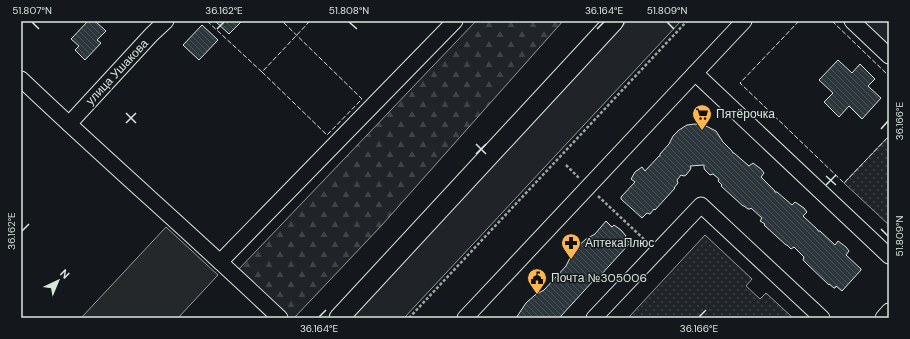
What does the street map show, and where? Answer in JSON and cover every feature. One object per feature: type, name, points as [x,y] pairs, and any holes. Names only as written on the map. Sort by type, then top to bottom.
[{"type":"main road","points":[[339,318],[614,21]]},
{"type":"street","name":"улица Ушакова","points":[[68,124],[166,21]]},
{"type":"street","points":[[220,262],[455,21]]},
{"type":"street","points":[[465,318],[744,21]]},
{"type":"street","points":[[852,21],[889,56]]},
{"type":"street","points":[[695,73],[889,256]]},
{"type":"street","points":[[21,79],[280,318]]},
{"type":"street","points":[[594,318],[701,205],[822,318]]},
{"type":"street","points":[[883,318],[889,311]]},
{"type":"path","points":[[409,318],[687,21]]},
{"type":"path","points":[[566,165],[657,251]]},
{"type":"green space","points":[[476,21],[563,21],[382,225],[294,318],[286,318],[237,271]]},
{"type":"green space","points":[[627,21],[681,21],[404,318],[352,318]]},
{"type":"green space","points":[[863,21],[889,21],[889,45]]},
{"type":"green space","points":[[889,136],[889,225],[844,183]]},
{"type":"green space","points":[[705,235],[752,279],[746,286],[760,299],[766,293],[793,318],[628,318]]},
{"type":"shaded area","points":[[166,227],[218,275],[178,318],[81,318]]},
{"type":"building","points":[[88,21],[95,21],[106,31],[97,40],[101,43],[85,60],[75,50],[79,46],[71,39]]},
{"type":"building","points":[[215,21],[242,21],[229,34]]},
{"type":"building","points":[[202,25],[218,40],[199,60],[183,45]]},
{"type":"building","points":[[838,60],[852,73],[860,64],[875,79],[868,86],[881,98],[862,119],[849,106],[839,117],[824,102],[833,93],[819,80]]},
{"type":"building","points":[[687,125],[704,125],[716,131],[733,153],[749,166],[753,163],[761,169],[764,173],[761,177],[775,192],[777,192],[792,205],[795,202],[804,208],[807,212],[803,216],[818,231],[820,231],[835,245],[838,241],[846,247],[849,251],[846,255],[861,270],[842,291],[836,286],[834,288],[829,285],[803,260],[804,257],[794,247],[791,249],[786,245],[760,221],[762,218],[751,208],[748,209],[743,206],[721,186],[722,185],[718,181],[719,179],[713,174],[710,175],[705,170],[704,165],[690,166],[690,170],[686,175],[681,175],[677,180],[678,183],[675,188],[655,210],[654,209],[650,214],[647,213],[642,218],[621,199],[621,197],[635,182],[631,179],[635,172],[642,167],[645,171],[660,156],[673,136],[679,130]]},
{"type":"building","points":[[606,221],[612,227],[614,225],[621,230],[626,236],[624,238],[630,243],[599,277],[594,280],[560,318],[516,318],[526,303],[535,295],[544,290],[566,266],[577,247],[586,239],[595,234]]},
{"type":"fence","points":[[207,21],[262,72],[310,21]]},
{"type":"fence","points":[[262,72],[327,135],[362,99],[282,21]]},
{"type":"fence","points":[[799,21],[740,83],[844,183],[889,136]]},
{"type":"fence","points":[[832,21],[889,76]]},
{"type":"place","name":"Пятёрочка","points":[[702,131]]},
{"type":"place","name":"АптекаПлюс","points":[[571,260]]},
{"type":"place","name":"Почта №305006","points":[[537,295]]}]
